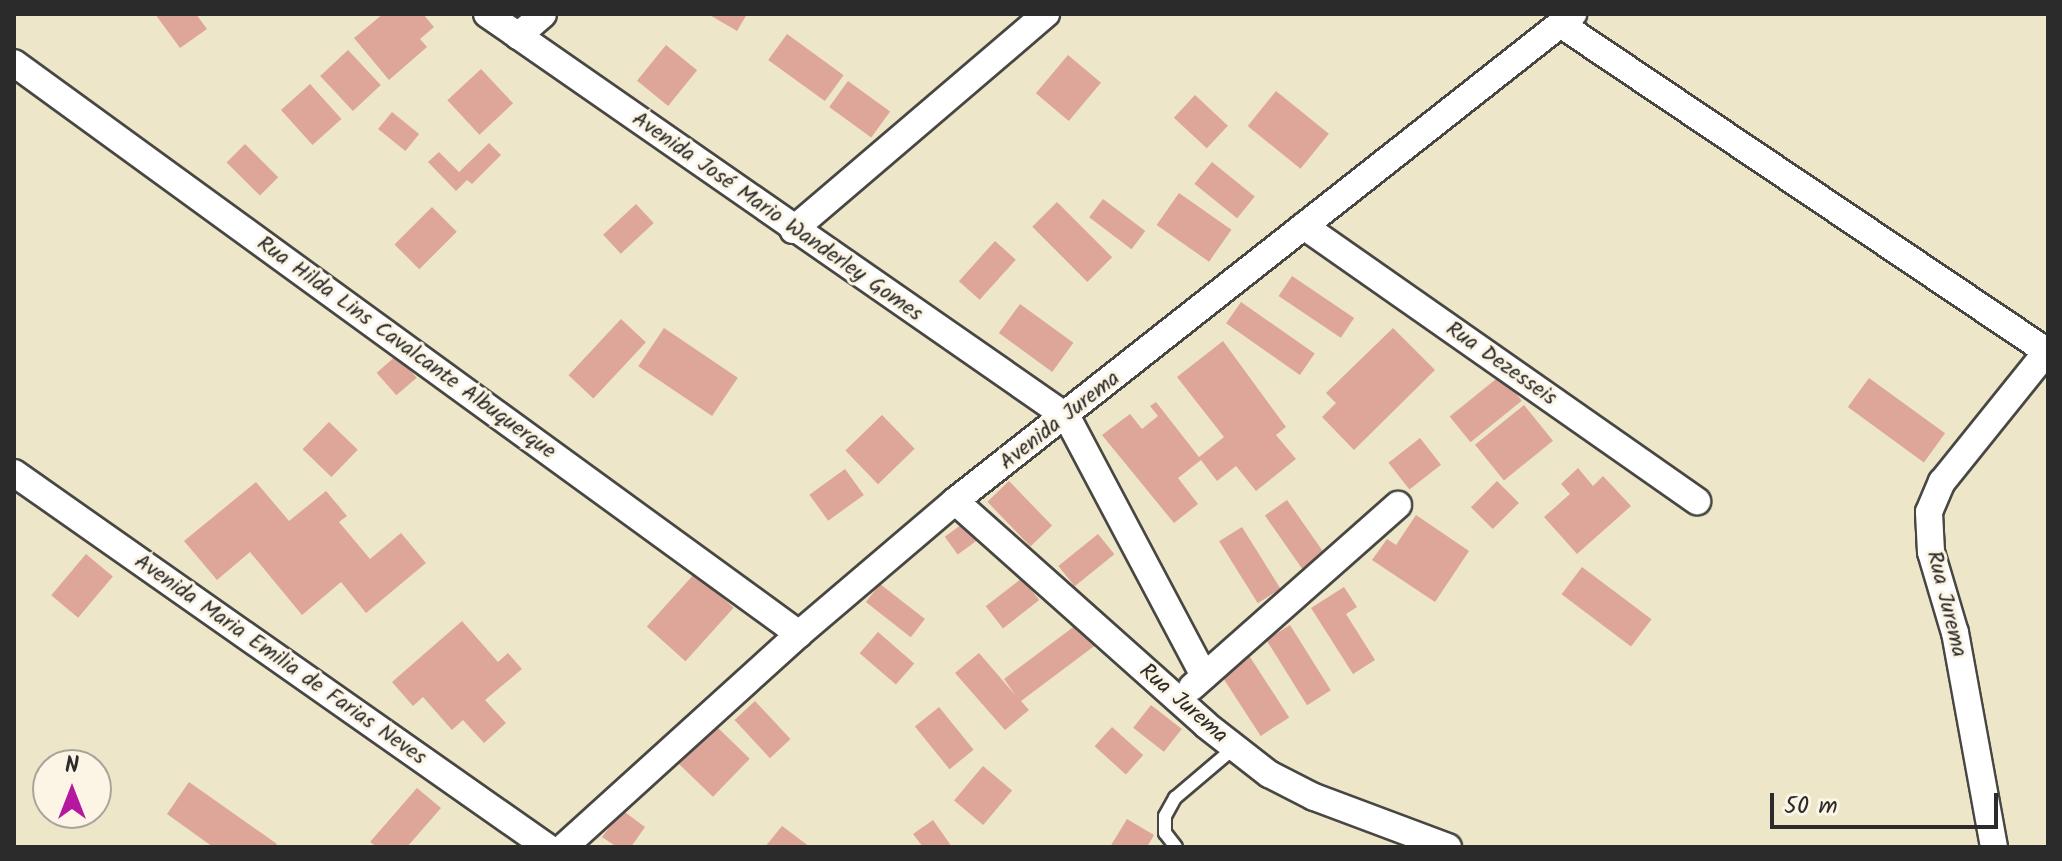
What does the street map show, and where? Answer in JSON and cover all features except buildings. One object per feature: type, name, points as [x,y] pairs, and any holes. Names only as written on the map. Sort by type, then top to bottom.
[{"type":"street","name":"Avenida José Mario Wanderley Gomes","points":[[487,14],[793,230],[1067,417]]},
{"type":"street","points":[[518,36],[543,14]]},
{"type":"street","points":[[793,230],[1046,14]]},
{"type":"street","points":[[1567,20],[2047,351]]},
{"type":"street","name":"Avenida Jurema","points":[[564,847],[799,634],[955,501],[1067,417],[1567,20]]},
{"type":"street","name":"Rua Hilda Lins Cavalcante Albuquerque","points":[[14,63],[799,634]]},
{"type":"street","name":"Rua Dezesseis","points":[[1304,226],[1697,501]]},
{"type":"street","name":"Rua Jurema","points":[[1994,847],[1955,633],[1931,552],[1929,512],[1942,482],[2047,351]]},
{"type":"street","points":[[1067,417],[1204,676]]},
{"type":"street","name":"Avenida Maria Emilia de Farias Neves","points":[[14,473],[547,847]]},
{"type":"street","name":"Rua Jurema","points":[[955,501],[1234,748],[1314,797],[1448,847]]},
{"type":"street","points":[[1177,700],[1398,505]]},
{"type":"lane","points":[[1176,847],[1165,833],[1165,816],[1175,798],[1234,748]]}]
